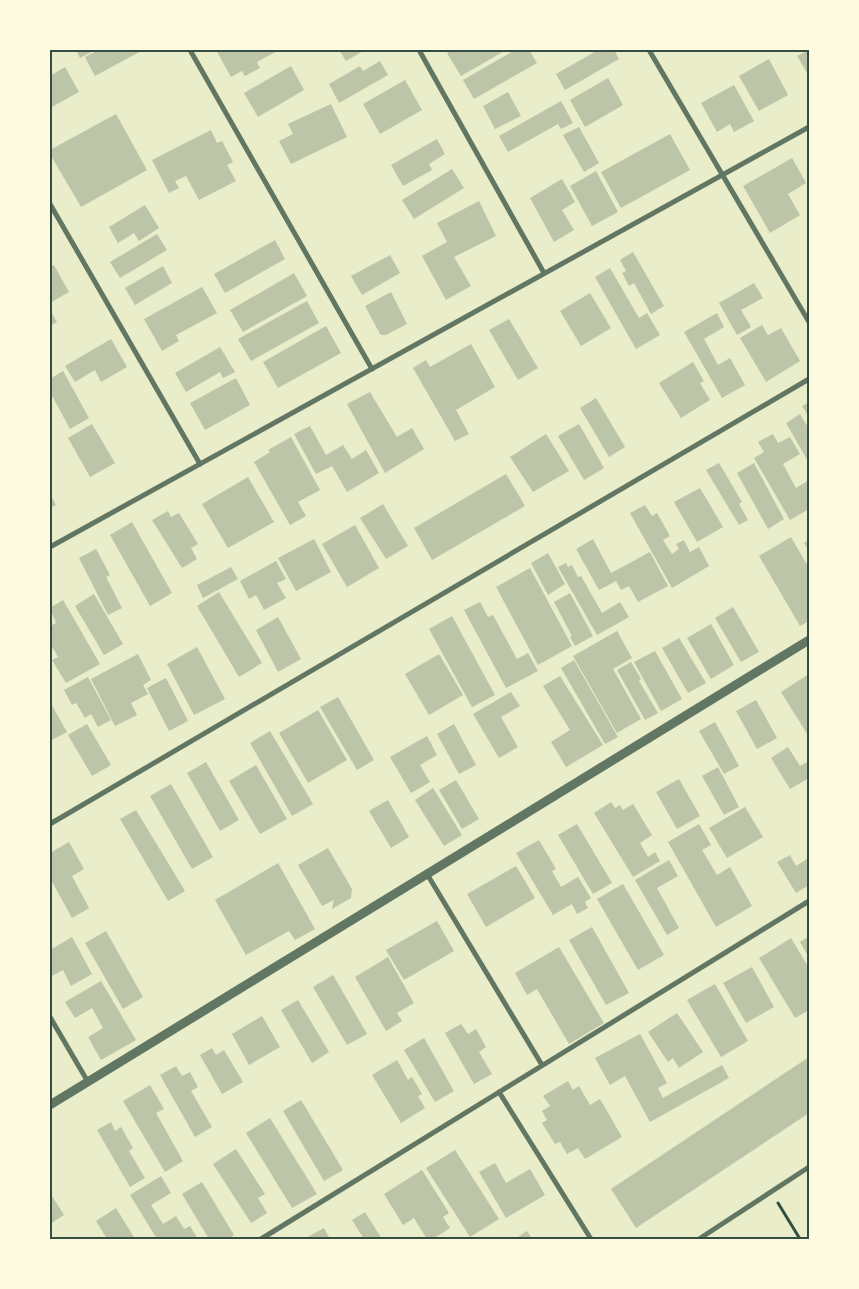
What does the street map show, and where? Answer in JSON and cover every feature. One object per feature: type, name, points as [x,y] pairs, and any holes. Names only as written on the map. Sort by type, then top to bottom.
[{"type":"street","points":[[190,50],[372,369]]},
{"type":"street","points":[[419,50],[544,273]]},
{"type":"street","points":[[650,50],[809,322]]},
{"type":"street","points":[[50,547],[809,127]]},
{"type":"street","points":[[50,204],[200,464]]},
{"type":"street","points":[[50,824],[809,379]]},
{"type":"street","points":[[50,1105],[809,640]]},
{"type":"street","points":[[428,874],[542,1065]]},
{"type":"street","points":[[261,1239],[809,902]]},
{"type":"street","points":[[50,1017],[88,1082]]},
{"type":"street","points":[[499,1092],[591,1239]]},
{"type":"street","points":[[699,1239],[809,1166]]},
{"type":"path","points":[[771,1192],[800,1239]]},
{"type":"building","points":[[76,50],[95,50],[80,58]]},
{"type":"building","points":[[98,50],[143,50],[95,76],[85,57]]},
{"type":"building","points":[[216,50],[279,50],[257,62],[260,68],[245,76],[242,71],[231,77]]},
{"type":"building","points":[[339,50],[365,50],[346,61]]},
{"type":"building","points":[[451,50],[506,50],[461,76],[447,53]]},
{"type":"building","points":[[515,50],[529,50],[537,63],[474,99],[463,80]]},
{"type":"building","points":[[598,50],[614,50],[619,59],[565,90],[556,74]]},
{"type":"building","points":[[809,50],[809,76],[797,56]]},
{"type":"building","points":[[769,59],[788,95],[759,111],[739,76]]},
{"type":"building","points":[[380,61],[388,75],[339,103],[329,84],[360,66],[363,71]]},
{"type":"building","points":[[291,66],[304,90],[258,117],[244,93]]},
{"type":"building","points":[[65,67],[79,92],[50,108],[50,76]]},
{"type":"building","points":[[608,78],[623,105],[585,127],[570,100]]},
{"type":"building","points":[[405,80],[422,110],[380,134],[363,104]]},
{"type":"building","points":[[734,85],[754,121],[734,132],[730,124],[717,132],[701,103]]},
{"type":"building","points":[[508,92],[521,116],[495,129],[483,106]]},
{"type":"building","points":[[561,101],[573,123],[561,129],[558,124],[508,152],[499,136]]},
{"type":"building","points":[[331,104],[347,137],[291,164],[279,141],[293,134],[288,124]]},
{"type":"building","points":[[116,114],[147,170],[81,207],[50,154],[50,150]]},
{"type":"building","points":[[579,127],[599,163],[584,172],[563,135]]},
{"type":"building","points":[[211,130],[217,143],[222,141],[233,162],[227,165],[236,181],[199,200],[186,176],[175,181],[179,188],[169,193],[152,160]]},
{"type":"building","points":[[670,134],[690,170],[621,208],[601,172]]},
{"type":"building","points":[[437,139],[445,154],[429,164],[432,170],[403,186],[391,165]]},
{"type":"building","points":[[792,158],[806,183],[788,194],[800,215],[770,233],[743,186]]},
{"type":"building","points":[[452,169],[464,188],[414,219],[402,200]]},
{"type":"building","points":[[596,171],[618,212],[592,226],[570,186]]},
{"type":"building","points":[[562,179],[575,202],[562,210],[574,230],[554,242],[530,198]]},
{"type":"building","points":[[479,201],[496,236],[454,257],[471,286],[446,300],[422,256],[447,242],[437,223]]},
{"type":"building","points":[[145,205],[159,228],[139,241],[134,233],[118,243],[109,227]]},
{"type":"building","points":[[157,234],[167,250],[120,278],[110,262]]},
{"type":"building","points":[[275,240],[285,259],[225,293],[214,274]]},
{"type":"building","points":[[633,252],[664,306],[651,314],[634,283],[629,286],[622,273],[626,271],[620,260]]},
{"type":"building","points":[[390,255],[400,273],[362,295],[351,276]]},
{"type":"building","points":[[54,265],[69,292],[50,303],[50,267]]},
{"type":"building","points":[[163,266],[172,283],[135,305],[125,288]]},
{"type":"building","points":[[610,268],[639,318],[647,313],[660,335],[636,349],[595,277]]},
{"type":"building","points":[[294,273],[307,296],[243,332],[230,310]]},
{"type":"building","points":[[754,283],[763,298],[741,310],[751,327],[737,335],[719,303]]},
{"type":"building","points":[[202,287],[217,313],[176,335],[179,341],[162,351],[144,319]]},
{"type":"building","points":[[391,292],[407,324],[386,335],[382,335],[365,306]]},
{"type":"building","points":[[590,293],[611,328],[581,346],[560,311]]},
{"type":"building","points":[[307,301],[319,323],[251,361],[238,339]]},
{"type":"building","points":[[50,310],[57,322],[50,326]]},
{"type":"building","points":[[717,313],[724,327],[704,339],[718,365],[730,358],[745,385],[722,398],[684,332]]},
{"type":"building","points":[[509,319],[538,368],[518,380],[489,330]]},
{"type":"building","points":[[762,325],[768,335],[781,328],[800,361],[766,382],[740,338]]},
{"type":"building","points":[[326,326],[341,353],[278,388],[263,362]]},
{"type":"building","points":[[111,339],[127,367],[101,382],[95,370],[75,382],[65,366]]},
{"type":"building","points":[[471,344],[495,387],[456,410],[469,434],[455,441],[413,368],[426,360],[430,367]]},
{"type":"building","points":[[220,347],[235,372],[223,378],[220,372],[186,392],[175,373]]},
{"type":"building","points":[[693,362],[704,381],[700,383],[710,400],[681,418],[659,383]]},
{"type":"building","points":[[63,371],[89,418],[70,429],[50,392],[50,379]]},
{"type":"building","points":[[236,378],[250,405],[205,430],[190,403]]},
{"type":"building","points":[[370,392],[397,437],[412,428],[424,449],[385,473],[347,404]]},
{"type":"building","points":[[596,398],[625,447],[609,457],[580,408]]},
{"type":"building","points":[[809,402],[809,417],[802,406]]},
{"type":"building","points":[[800,414],[809,429],[809,463],[786,423]]},
{"type":"building","points":[[92,424],[115,463],[90,477],[68,438]]},
{"type":"building","points":[[579,424],[604,468],[584,480],[558,436]]},
{"type":"building","points":[[310,426],[326,455],[343,445],[352,459],[366,450],[379,473],[347,492],[332,466],[316,474],[294,434]]},
{"type":"building","points":[[546,434],[569,471],[533,492],[510,457]]},
{"type":"building","points":[[773,434],[778,443],[790,437],[800,454],[783,464],[796,488],[809,480],[809,509],[790,520],[754,458],[764,452],[758,442]]},
{"type":"building","points":[[291,437],[320,490],[298,502],[306,516],[290,525],[254,462],[270,452],[268,450]]},
{"type":"building","points":[[719,463],[742,502],[739,504],[748,520],[739,525],[706,470]]},
{"type":"building","points":[[754,463],[784,519],[768,529],[737,473]]},
{"type":"building","points":[[506,474],[525,506],[432,560],[414,528]]},
{"type":"building","points":[[248,477],[274,522],[228,548],[202,504]]},
{"type":"building","points":[[700,488],[723,527],[697,542],[674,502]]},
{"type":"building","points":[[50,494],[56,505],[50,508]]},
{"type":"building","points":[[383,504],[408,546],[386,559],[360,518]]},
{"type":"building","points":[[645,505],[652,516],[657,513],[670,536],[663,540],[672,554],[679,549],[676,544],[684,540],[690,552],[699,547],[709,566],[672,588],[630,513]]},
{"type":"building","points":[[168,511],[171,517],[179,513],[198,544],[191,548],[197,559],[182,568],[152,520]]},
{"type":"building","points":[[132,522],[172,593],[150,606],[110,535]]},
{"type":"building","points":[[355,525],[379,568],[347,587],[322,544]]},
{"type":"building","points":[[791,537],[809,568],[809,621],[800,626],[759,556]]},
{"type":"building","points":[[314,539],[331,572],[296,591],[278,558]]},
{"type":"building","points":[[593,539],[611,573],[650,552],[668,586],[638,602],[629,586],[621,590],[616,581],[599,590],[576,549]]},
{"type":"building","points":[[809,540],[809,551],[804,543]]},
{"type":"building","points":[[96,549],[110,575],[106,577],[122,608],[108,615],[79,558]]},
{"type":"building","points":[[548,553],[565,584],[548,595],[531,563]]},
{"type":"building","points":[[276,561],[286,579],[277,583],[286,598],[264,610],[256,595],[249,599],[240,581]]},
{"type":"building","points":[[566,563],[568,567],[572,565],[578,577],[581,576],[602,613],[620,602],[629,617],[597,635],[558,567]]},
{"type":"building","points":[[231,567],[238,579],[203,598],[197,585]]},
{"type":"building","points":[[530,568],[572,646],[538,665],[496,587]]},
{"type":"building","points":[[219,592],[262,663],[239,677],[197,606]]},
{"type":"building","points":[[570,593],[593,636],[575,646],[570,637],[572,636],[554,602]]},
{"type":"building","points":[[94,594],[123,644],[104,655],[75,606]]},
{"type":"building","points":[[63,600],[100,664],[66,683],[52,660],[58,657],[50,643],[50,626],[56,623],[50,608]]},
{"type":"building","points":[[480,602],[488,617],[493,615],[517,659],[528,653],[538,671],[506,688],[464,610]]},
{"type":"building","points":[[733,607],[759,652],[741,662],[715,618]]},
{"type":"building","points":[[452,616],[495,695],[472,707],[429,629]]},
{"type":"building","points":[[278,617],[301,659],[278,672],[256,630]]},
{"type":"building","points":[[711,624],[734,665],[711,679],[687,638]]},
{"type":"building","points":[[617,631],[632,658],[613,669],[641,719],[617,733],[573,656]]},
{"type":"building","points":[[679,638],[706,683],[688,693],[662,648]]},
{"type":"building","points":[[197,647],[225,699],[194,715],[167,664]]},
{"type":"building","points":[[655,651],[682,699],[661,711],[634,662]]},
{"type":"building","points":[[138,654],[151,680],[143,685],[148,694],[131,703],[137,715],[115,726],[91,679]]},
{"type":"building","points":[[439,654],[463,695],[429,715],[405,674]]},
{"type":"building","points":[[574,660],[618,737],[605,744],[561,668]]},
{"type":"building","points":[[631,662],[641,679],[639,681],[658,713],[645,720],[617,670]]},
{"type":"building","points":[[809,674],[809,737],[781,692]]},
{"type":"building","points":[[560,676],[603,745],[566,767],[551,742],[570,730],[543,686]]},
{"type":"building","points":[[88,677],[111,720],[98,727],[91,714],[85,718],[76,703],[72,705],[64,690]]},
{"type":"building","points":[[166,678],[188,721],[169,731],[147,688]]},
{"type":"building","points":[[511,692],[520,706],[501,717],[518,747],[499,758],[473,714]]},
{"type":"building","points":[[338,697],[374,760],[357,770],[320,707]]},
{"type":"building","points":[[756,700],[777,738],[757,749],[736,711]]},
{"type":"building","points":[[50,702],[67,732],[50,741]]},
{"type":"building","points":[[318,710],[347,760],[308,783],[279,733]]},
{"type":"building","points":[[715,722],[739,766],[724,774],[699,731]]},
{"type":"building","points":[[87,724],[111,765],[92,776],[68,735]]},
{"type":"building","points":[[454,724],[476,765],[459,774],[437,734]]},
{"type":"building","points":[[270,731],[313,804],[292,816],[250,743]]},
{"type":"building","points":[[427,736],[437,755],[420,765],[430,782],[411,793],[390,757]]},
{"type":"building","points":[[788,747],[800,766],[809,761],[809,778],[790,789],[771,758]]},
{"type":"building","points":[[206,762],[239,820],[220,831],[187,773]]},
{"type":"building","points":[[256,765],[287,819],[260,834],[229,781]]},
{"type":"building","points":[[718,767],[739,807],[724,815],[702,776]]},
{"type":"building","points":[[679,779],[700,816],[677,829],[656,792]]},
{"type":"building","points":[[456,780],[479,819],[462,829],[439,790]]},
{"type":"building","points":[[171,784],[213,857],[192,869],[150,796]]},
{"type":"building","points":[[433,788],[462,835],[444,846],[415,800]]},
{"type":"building","points":[[388,800],[409,837],[391,848],[369,811]]},
{"type":"building","points":[[611,802],[615,808],[620,805],[623,810],[633,804],[652,835],[640,843],[648,857],[655,852],[660,861],[633,877],[594,813]]},
{"type":"building","points":[[745,807],[763,837],[727,858],[709,828]]},
{"type":"building","points":[[136,810],[185,891],[168,901],[120,819]]},
{"type":"building","points":[[577,824],[612,883],[593,894],[558,835]]},
{"type":"building","points":[[699,824],[711,845],[702,850],[717,875],[730,867],[752,906],[716,927],[668,842]]},
{"type":"building","points":[[539,840],[556,869],[552,871],[561,887],[578,877],[591,898],[585,902],[588,908],[577,914],[572,904],[553,915],[516,853]]},
{"type":"building","points":[[69,842],[84,869],[72,876],[89,908],[72,918],[50,878],[50,853]]},
{"type":"building","points":[[328,848],[352,889],[351,898],[332,909],[334,900],[322,906],[298,865]]},
{"type":"building","points":[[790,855],[796,866],[807,859],[809,862],[809,885],[796,893],[777,862]]},
{"type":"building","points":[[669,860],[678,876],[657,888],[679,928],[667,935],[635,880]]},
{"type":"building","points":[[278,863],[315,929],[295,940],[289,931],[246,955],[215,900]]},
{"type":"building","points":[[516,866],[535,898],[486,927],[467,894]]},
{"type":"building","points":[[623,884],[664,955],[638,970],[597,899]]},
{"type":"building","points":[[437,921],[454,951],[404,980],[386,950]]},
{"type":"building","points":[[592,927],[629,993],[606,1005],[569,940]]},
{"type":"building","points":[[106,931],[143,997],[123,1009],[85,943]]},
{"type":"building","points":[[809,936],[809,958],[800,942]]},
{"type":"building","points":[[72,937],[92,974],[71,986],[63,970],[50,977],[50,950]]},
{"type":"building","points":[[791,938],[809,968],[809,1010],[795,1018],[759,958]]},
{"type":"building","points":[[559,947],[604,1023],[569,1044],[537,989],[527,995],[515,973]]},
{"type":"building","points":[[388,957],[414,1003],[397,1013],[402,1021],[386,1031],[355,977]]},
{"type":"building","points":[[752,967],[774,1007],[746,1023],[723,983]]},
{"type":"building","points":[[333,975],[367,1034],[347,1045],[313,987]]},
{"type":"building","points":[[101,981],[136,1040],[101,1060],[88,1037],[103,1028],[92,1008],[75,1018],[65,1002]]},
{"type":"building","points":[[715,984],[748,1041],[721,1057],[687,1000]]},
{"type":"building","points":[[298,1000],[329,1052],[312,1063],[281,1010]]},
{"type":"building","points":[[677,1013],[703,1052],[679,1068],[673,1058],[668,1062],[648,1032]]},
{"type":"building","points":[[262,1016],[280,1047],[249,1065],[232,1034]]},
{"type":"building","points":[[461,1024],[468,1034],[476,1029],[486,1047],[479,1052],[492,1074],[474,1084],[445,1033]]},
{"type":"building","points":[[640,1034],[667,1083],[658,1088],[663,1098],[722,1065],[729,1078],[650,1122],[625,1076],[610,1085],[595,1058]]},
{"type":"building","points":[[424,1038],[454,1091],[435,1102],[404,1050]]},
{"type":"building","points":[[212,1048],[216,1055],[224,1050],[243,1082],[222,1094],[200,1055]]},
{"type":"building","points":[[809,1057],[809,1113],[636,1228],[611,1189]]},
{"type":"building","points":[[397,1060],[408,1080],[412,1077],[422,1094],[418,1096],[425,1108],[401,1123],[372,1075]]},
{"type":"building","points":[[176,1066],[182,1076],[190,1072],[198,1087],[191,1091],[212,1127],[195,1137],[160,1075]]},
{"type":"building","points":[[568,1081],[573,1090],[579,1086],[590,1105],[600,1099],[622,1137],[585,1159],[578,1148],[567,1154],[560,1142],[555,1144],[542,1123],[547,1120],[542,1111],[550,1106],[543,1096]]},
{"type":"building","points":[[150,1085],[164,1109],[156,1113],[183,1161],[165,1172],[123,1101]]},
{"type":"building","points":[[301,1100],[343,1170],[324,1181],[283,1111]]},
{"type":"building","points":[[270,1118],[317,1194],[292,1208],[246,1133]]},
{"type":"building","points":[[111,1122],[115,1131],[121,1127],[133,1148],[129,1151],[145,1178],[130,1187],[97,1130]]},
{"type":"building","points":[[236,1149],[265,1194],[258,1198],[267,1213],[251,1223],[213,1164]]},
{"type":"building","points":[[455,1150],[499,1219],[470,1237],[426,1168]]},
{"type":"building","points":[[495,1163],[506,1183],[530,1169],[545,1195],[506,1218],[479,1172]]},
{"type":"building","points":[[422,1170],[449,1213],[443,1217],[450,1228],[433,1239],[427,1239],[414,1218],[403,1225],[384,1194]]},
{"type":"building","points":[[161,1176],[171,1193],[151,1205],[163,1224],[176,1216],[184,1229],[190,1226],[198,1239],[157,1239],[130,1195]]},
{"type":"building","points":[[202,1182],[234,1235],[228,1239],[209,1239],[182,1194]]},
{"type":"building","points":[[50,1193],[64,1215],[50,1224]]},
{"type":"building","points":[[116,1208],[135,1239],[107,1239],[96,1221]]},
{"type":"building","points":[[365,1212],[382,1239],[364,1239],[352,1220]]},
{"type":"building","points":[[324,1228],[330,1239],[304,1239]]},
{"type":"building","points":[[527,1231],[532,1239],[515,1239]]}]
